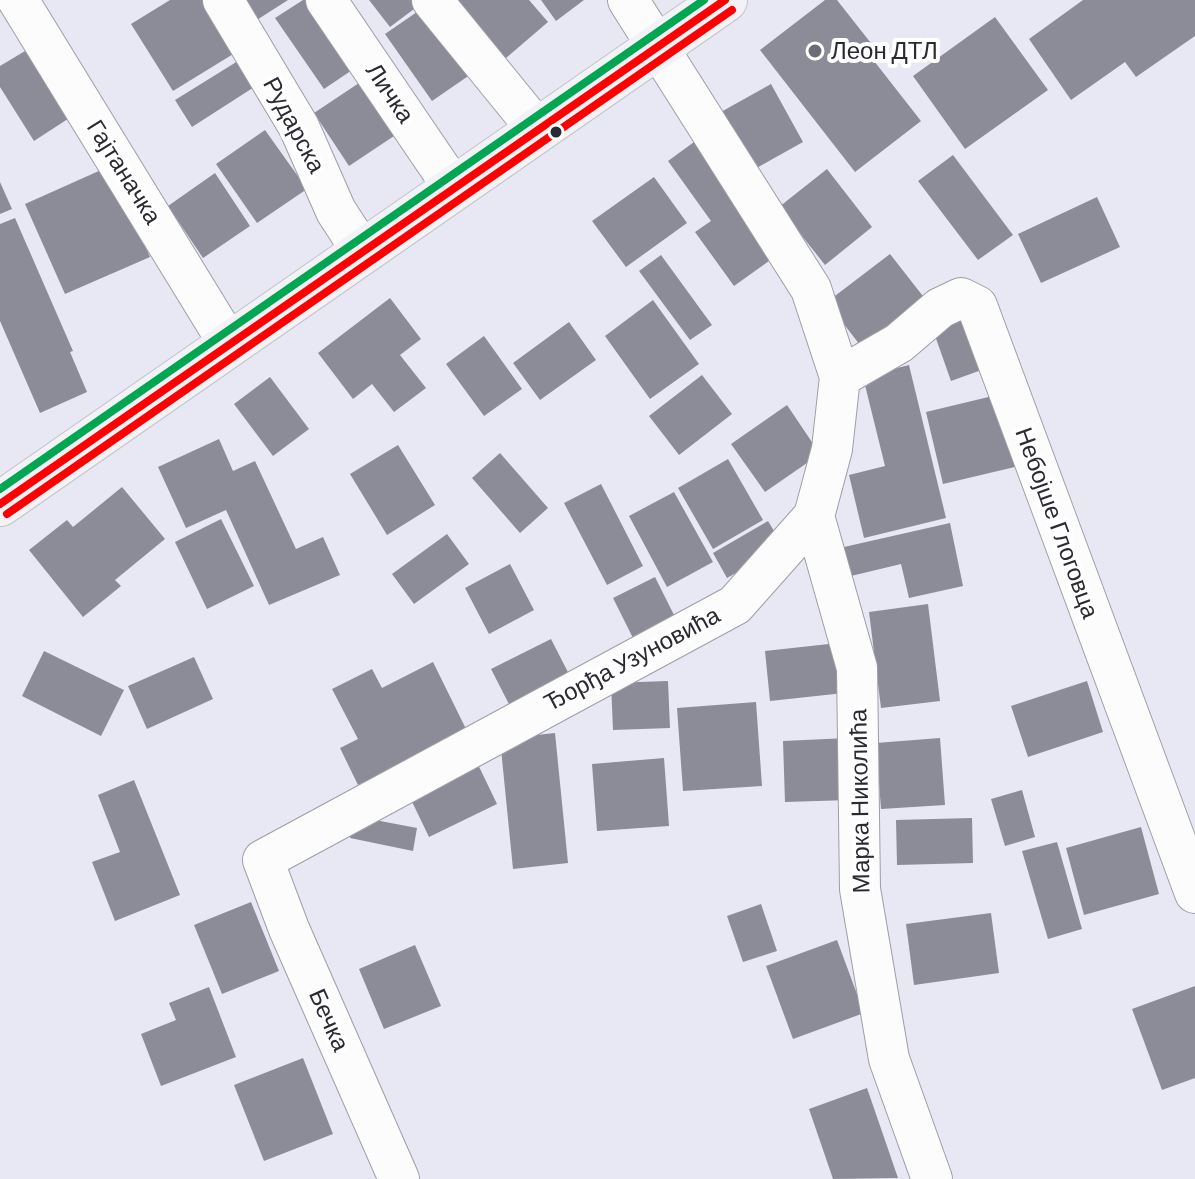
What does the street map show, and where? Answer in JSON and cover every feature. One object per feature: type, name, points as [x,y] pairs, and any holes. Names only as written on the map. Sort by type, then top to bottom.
[{"type":"main road","points":[[0,504],[725,0]]},
{"type":"street","name":"Гајтаначка","points":[[18,0],[229,344]]},
{"type":"street","name":"Рударска","points":[[223,0],[299,127],[336,211],[362,251]]},
{"type":"street","name":"Личка","points":[[326,0],[453,187]]},
{"type":"street","points":[[432,0],[537,129]]},
{"type":"street","name":"Ђорђа Узуновића","points":[[263,860],[735,605],[814,516],[832,449],[840,377],[811,289],[628,0]]},
{"type":"street","name":"Небојше Глоговца","points":[[840,377],[899,343],[940,308],[961,298],[977,306],[1195,893]]},
{"type":"street","name":"Марка Николића","points":[[814,516],[857,668],[860,889],[886,1043],[932,1179]]},
{"type":"street","name":"Бечка","points":[[263,860],[289,929],[399,1179]]},
{"type":"building","points":[[170,0],[214,0],[243,48],[173,91],[131,24]]},
{"type":"building","points":[[233,0],[288,0],[249,25]]},
{"type":"building","points":[[303,0],[313,0],[358,66],[324,89],[275,18]]},
{"type":"building","points":[[369,0],[426,0],[390,27]]},
{"type":"building","points":[[456,0],[529,0],[548,22],[506,58]]},
{"type":"building","points":[[541,0],[584,0],[556,21]]},
{"type":"building","points":[[825,0],[837,0],[874,47],[867,52],[921,121],[855,172],[760,50]]},
{"type":"building","points":[[1083,0],[1195,0],[1195,36],[1136,77],[1125,62],[1071,100],[1029,39]]},
{"type":"building","points":[[430,3],[477,70],[432,101],[385,34]]},
{"type":"building","points":[[995,17],[1048,90],[965,149],[913,76]]},
{"type":"building","points":[[35,45],[77,113],[34,141],[0,87],[0,66]]},
{"type":"building","points":[[246,56],[262,82],[192,127],[175,100]]},
{"type":"building","points":[[368,77],[403,130],[349,166],[314,113]]},
{"type":"building","points":[[771,84],[803,142],[744,175],[712,117]]},
{"type":"building","points":[[265,130],[307,189],[257,223],[216,164]]},
{"type":"building","points":[[694,142],[776,256],[734,286],[695,232],[711,221],[668,161]]},
{"type":"building","points":[[953,155],[1013,235],[978,260],[918,181]]},
{"type":"building","points":[[110,166],[150,257],[65,294],[25,204]]},
{"type":"building","points":[[827,169],[872,227],[825,265],[779,207]]},
{"type":"building","points":[[215,173],[250,226],[203,258],[168,206]]},
{"type":"building","points":[[654,177],[687,223],[626,267],[592,221]]},
{"type":"building","points":[[0,182],[12,209],[0,214]]},
{"type":"building","points":[[1097,197],[1120,247],[1041,283],[1018,234]]},
{"type":"building","points":[[15,218],[73,351],[70,352],[87,392],[40,413],[0,321],[0,224]]},
{"type":"building","points":[[890,254],[926,300],[863,349],[827,302]]},
{"type":"building","points":[[661,255],[712,325],[690,340],[639,271]]},
{"type":"building","points":[[390,298],[421,339],[400,355],[426,388],[394,412],[372,384],[353,399],[318,353]]},
{"type":"building","points":[[653,300],[699,364],[650,399],[605,336]]},
{"type":"building","points":[[968,317],[987,368],[951,381],[933,330]]},
{"type":"building","points":[[569,322],[596,360],[540,400],[513,363]]},
{"type":"building","points":[[484,336],[522,389],[484,416],[446,364]]},
{"type":"building","points":[[909,365],[946,518],[864,538],[849,475],[885,466],[863,377]]},
{"type":"building","points":[[702,375],[732,414],[679,455],[649,416]]},
{"type":"building","points":[[270,377],[309,429],[273,456],[234,404]]},
{"type":"building","points":[[1001,394],[1019,466],[943,484],[926,412]]},
{"type":"building","points":[[787,405],[820,454],[765,492],[731,444]]},
{"type":"building","points":[[219,439],[233,471],[255,461],[296,549],[323,537],[340,575],[269,605],[226,510],[186,528],[158,467]]},
{"type":"building","points":[[398,445],[435,505],[387,535],[350,474]]},
{"type":"building","points":[[500,453],[548,508],[520,533],[472,478]]},
{"type":"building","points":[[728,459],[763,520],[713,549],[678,488]]},
{"type":"building","points":[[601,484],[643,566],[607,585],[564,503]]},
{"type":"building","points":[[122,487],[165,539],[115,580],[121,586],[83,617],[29,550],[67,520],[73,527]]},
{"type":"building","points":[[674,492],[713,562],[667,587],[629,516]]},
{"type":"building","points":[[221,519],[254,586],[207,609],[175,542]]},
{"type":"building","points":[[768,521],[783,546],[727,578],[713,553]]},
{"type":"building","points":[[950,523],[963,586],[909,598],[901,564],[851,576],[844,547]]},
{"type":"building","points":[[447,534],[469,564],[414,604],[392,574]]},
{"type":"building","points":[[510,564],[534,610],[489,634],[465,588]]},
{"type":"building","points":[[655,577],[678,623],[636,644],[613,598]]},
{"type":"building","points":[[928,604],[940,701],[881,708],[869,612]]},
{"type":"building","points":[[551,639],[573,682],[513,712],[491,669]]},
{"type":"building","points":[[838,643],[844,693],[770,701],[765,651]]},
{"type":"building","points":[[44,651],[124,690],[101,736],[22,696]]},
{"type":"building","points":[[194,657],[213,699],[147,729],[128,686]]},
{"type":"building","points":[[433,662],[467,731],[358,785],[340,748],[358,739],[332,689],[372,669],[382,688]]},
{"type":"building","points":[[668,681],[670,728],[613,730],[611,683]]},
{"type":"building","points":[[1087,681],[1103,732],[1028,757],[1011,706]]},
{"type":"building","points":[[756,702],[762,786],[683,791],[677,708]]},
{"type":"building","points":[[555,733],[568,863],[513,869],[500,739]]},
{"type":"building","points":[[848,738],[850,800],[785,802],[783,741]]},
{"type":"building","points":[[940,738],[945,805],[881,809],[876,743]]},
{"type":"building","points":[[471,750],[497,804],[429,837],[403,783]]},
{"type":"building","points":[[664,758],[669,826],[597,831],[592,764]]},
{"type":"building","points":[[134,780],[180,895],[115,921],[92,862],[120,852],[98,795]]},
{"type":"building","points":[[1022,790],[1035,837],[1005,846],[991,799]]},
{"type":"building","points":[[354,816],[417,828],[413,851],[350,838]]},
{"type":"building","points":[[972,818],[973,863],[897,865],[896,820]]},
{"type":"building","points":[[1141,827],[1159,894],[1084,915],[1066,848]]},
{"type":"building","points":[[1057,842],[1082,929],[1048,939],[1022,851]]},
{"type":"building","points":[[251,902],[279,971],[222,994],[194,925]]},
{"type":"building","points":[[761,904],[777,951],[743,962],[727,916]]},
{"type":"building","points":[[991,913],[999,973],[914,985],[906,924]]},
{"type":"building","points":[[837,940],[864,1013],[793,1039],[766,966]]},
{"type":"building","points":[[415,945],[441,1006],[384,1029],[359,969]]},
{"type":"building","points":[[1195,986],[1195,1078],[1162,1090],[1132,1009]]},
{"type":"building","points":[[209,987],[236,1057],[161,1086],[141,1034],[176,1020],[169,1003]]},
{"type":"building","points":[[303,1058],[333,1134],[264,1161],[234,1085]]},
{"type":"building","points":[[867,1088],[898,1178],[833,1179],[809,1109]]},
{"type":"transit line","points":[[0,489],[704,0]]},
{"type":"transit line","points":[[0,504],[725,0]]},
{"type":"transit line","points":[[7,514],[732,10]]},
{"type":"place","name":"Леон ДТЛ","points":[[815,51]]}]
